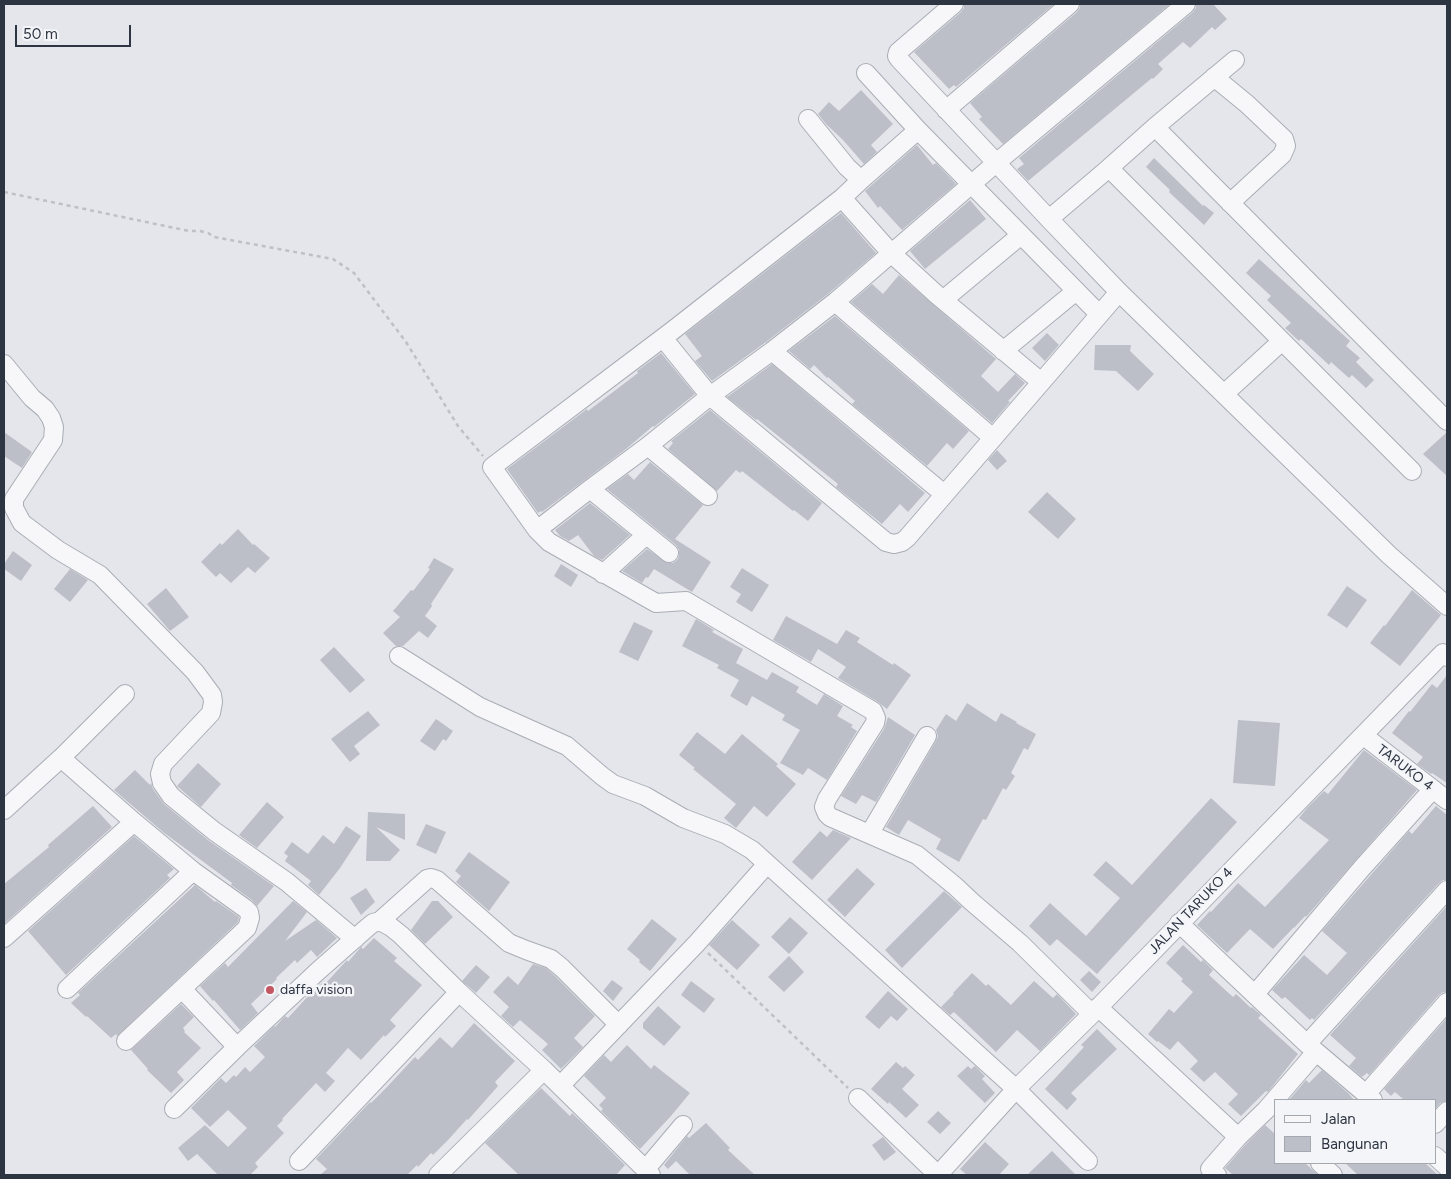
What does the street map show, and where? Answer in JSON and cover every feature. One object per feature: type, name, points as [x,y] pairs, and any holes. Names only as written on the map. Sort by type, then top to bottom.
[{"type":"street","points":[[954,4],[898,52],[897,56],[899,59],[996,164],[1119,292],[1389,555],[1447,606]]},
{"type":"street","points":[[946,110],[1070,4]]},
{"type":"street","points":[[537,530],[835,302],[971,184],[1186,4]]},
{"type":"street","points":[[1048,219],[1235,60]]},
{"type":"street","points":[[866,73],[918,130],[1099,314]]},
{"type":"street","points":[[1214,77],[1248,104],[1284,139],[1286,146],[1282,155],[1230,203]]},
{"type":"street","points":[[808,119],[847,167],[861,180]]},
{"type":"street","points":[[1155,127],[1447,421]]},
{"type":"street","points":[[918,130],[842,198],[663,338],[492,466],[537,530],[549,542],[656,603],[686,602],[873,711],[876,718],[875,723],[827,798],[824,807],[830,817],[917,855],[1020,943],[1238,1137]]},
{"type":"street","points":[[1110,168],[1412,471]]},
{"type":"street","points":[[842,198],[891,253],[943,300],[1041,382]]},
{"type":"street","points":[[943,300],[1021,235]]},
{"type":"street","points":[[1003,351],[1076,291]]},
{"type":"street","points":[[663,338],[710,396],[886,542],[894,544],[902,542],[907,538],[1119,292]]},
{"type":"street","points":[[835,302],[992,438]]},
{"type":"street","points":[[1224,394],[1282,341]]},
{"type":"street","points":[[772,351],[944,494]]},
{"type":"street","points":[[4,364],[32,398],[45,409],[54,427],[53,440],[14,499],[14,508],[22,523],[58,550],[100,575],[195,672],[212,695],[214,702],[211,713],[163,764],[160,774],[162,784],[171,796],[214,830],[287,882],[355,939]]},
{"type":"street","points":[[648,446],[708,496]]},
{"type":"street","points":[[590,489],[669,554]]},
{"type":"street","points":[[603,574],[646,535]]},
{"type":"street","name":"JALAN TARUKO 4","points":[[938,1175],[1016,1089],[1446,653]]},
{"type":"street","points":[[399,656],[480,707],[567,746],[613,784],[645,796],[683,818],[725,834],[752,850],[1016,1089],[1088,1161]]},
{"type":"street","points":[[4,810],[61,758],[125,694]]},
{"type":"street","points":[[870,833],[927,736]]},
{"type":"street","name":"TARUKO 4","points":[[1364,736],[1447,800]]},
{"type":"street","points":[[61,758],[134,822],[194,871],[249,912],[250,918],[247,928],[126,1041]]},
{"type":"street","points":[[1255,994],[1362,868],[1433,790]]},
{"type":"street","points":[[4,938],[134,822]]},
{"type":"street","points":[[560,1086],[697,943],[767,864]]},
{"type":"street","points":[[67,989],[194,871]]},
{"type":"street","points":[[174,1109],[237,1047],[355,939],[373,923],[380,921],[427,879],[431,878],[437,880],[509,943],[551,958],[618,1025]]},
{"type":"street","points":[[1280,1099],[1312,1048],[1447,890]]},
{"type":"street","points":[[380,921],[401,934],[459,992],[544,1070],[648,1172],[683,1125]]},
{"type":"street","points":[[1179,923],[1312,1048],[1370,1097],[1447,1002]]},
{"type":"street","points":[[182,989],[237,1047]]},
{"type":"street","points":[[299,1160],[459,992]]},
{"type":"street","points":[[438,1175],[544,1070]]},
{"type":"street","points":[[858,1098],[938,1175]]},
{"type":"street","points":[[1436,1123],[1447,1111]]},
{"type":"street","points":[[1217,1175],[1210,1169],[1238,1137],[1270,1114]]},
{"type":"street","points":[[1436,1157],[1447,1167]]},
{"type":"street","points":[[1321,1164],[1333,1175]]},
{"type":"path","points":[[4,192],[189,231],[200,231],[214,237],[333,259],[354,273],[406,342],[458,426],[492,466]]},
{"type":"path","points":[[697,943],[858,1098]]},
{"type":"building","points":[[964,4],[1054,4],[956,87],[954,85],[949,89],[914,52],[961,12]]},
{"type":"building","points":[[1080,4],[1170,4],[1003,144],[979,119],[982,117],[970,103],[1077,12]]},
{"type":"building","points":[[1196,4],[1213,4],[1227,19],[1215,30],[1212,27],[1190,48],[1183,42],[1158,64],[1163,69],[1153,79],[1028,181],[1017,169],[1024,164],[1019,158],[1193,12]]},
{"type":"building","points":[[861,90],[893,124],[871,145],[877,152],[864,164],[818,114],[829,102],[839,111]]},
{"type":"building","points":[[917,145],[933,165],[936,163],[956,184],[902,230],[880,206],[878,208],[865,191]]},
{"type":"building","points":[[1154,158],[1203,206],[1214,213],[1204,225],[1146,167]]},
{"type":"building","points":[[970,200],[986,219],[925,269],[910,251]]},
{"type":"building","points":[[841,213],[876,253],[828,294],[712,381],[695,361],[702,356],[685,334]]},
{"type":"building","points":[[1259,259],[1350,341],[1346,346],[1360,358],[1356,362],[1374,380],[1366,388],[1352,375],[1349,378],[1331,362],[1329,365],[1301,339],[1299,341],[1285,328],[1291,323],[1267,300],[1271,296],[1246,273]]},
{"type":"building","points":[[899,275],[996,359],[981,376],[998,392],[1015,374],[1025,383],[1008,401],[1010,402],[992,423],[851,302],[872,284],[883,294]]},
{"type":"building","points":[[835,316],[969,431],[953,449],[947,443],[927,466],[852,404],[855,401],[814,365],[810,369],[789,351]]},
{"type":"building","points":[[1047,333],[1059,345],[1045,361],[1032,348]]},
{"type":"building","points":[[1095,345],[1131,345],[1130,351],[1154,374],[1138,391],[1116,371],[1094,370]]},
{"type":"building","points":[[661,353],[695,394],[626,449],[542,512],[538,513],[507,469],[587,409],[588,411]]},
{"type":"building","points":[[772,364],[925,493],[908,512],[900,504],[882,524],[836,487],[838,484],[727,397]]},
{"type":"building","points":[[710,410],[822,503],[808,521],[742,471],[740,473],[736,470],[717,491],[668,449],[673,443],[671,441]]},
{"type":"building","points":[[4,432],[32,452],[22,468],[4,456]]},
{"type":"building","points":[[1447,432],[1447,476],[1423,454]]},
{"type":"building","points":[[997,450],[1007,461],[997,470],[988,460]]},
{"type":"building","points":[[650,462],[703,505],[675,539],[711,562],[692,592],[654,569],[642,583],[622,571],[647,549],[667,563],[673,563],[678,559],[679,550],[676,545],[607,489],[628,474],[634,480]]},
{"type":"building","points":[[1047,492],[1076,519],[1058,539],[1028,512]]},
{"type":"building","points":[[590,503],[630,535],[602,560],[594,556],[578,535],[569,541],[560,536],[555,530]]},
{"type":"building","points":[[238,529],[253,545],[270,558],[255,573],[248,567],[231,583],[220,573],[216,577],[201,562],[220,543],[222,545]]},
{"type":"building","points":[[13,551],[32,565],[21,581],[4,569],[4,564]]},
{"type":"building","points":[[434,558],[454,569],[425,616],[437,626],[428,638],[419,631],[403,646],[396,646],[383,633],[400,617],[393,611],[411,590],[413,591],[430,569],[428,568]]},
{"type":"building","points":[[561,564],[578,575],[571,587],[554,576]]},
{"type":"building","points":[[742,568],[769,585],[752,612],[736,602],[741,594],[730,587]]},
{"type":"building","points":[[70,569],[88,580],[70,602],[54,589]]},
{"type":"building","points":[[1347,586],[1367,600],[1347,628],[1327,615]]},
{"type":"building","points":[[166,588],[189,617],[170,631],[147,604]]},
{"type":"building","points":[[1412,590],[1441,615],[1400,666],[1370,643]]},
{"type":"building","points":[[786,616],[837,644],[846,630],[860,638],[857,642],[911,675],[887,709],[838,678],[846,667],[818,649],[811,662],[773,640]]},
{"type":"building","points":[[696,619],[714,630],[712,632],[743,649],[736,663],[767,680],[772,672],[799,687],[796,692],[817,705],[824,694],[843,706],[837,716],[853,725],[851,727],[857,731],[827,780],[808,768],[803,775],[780,763],[800,730],[782,720],[785,715],[752,696],[747,706],[730,696],[739,680],[717,668],[719,665],[682,646]]},
{"type":"building","points":[[634,622],[653,631],[638,661],[619,652]]},
{"type":"building","points":[[334,647],[365,680],[350,693],[320,660]]},
{"type":"building","points":[[1447,675],[1447,783],[1417,764],[1423,757],[1392,733],[1432,684],[1437,688]]},
{"type":"building","points":[[967,703],[996,722],[1001,713],[1036,734],[1028,750],[1024,748],[1011,773],[1015,776],[1006,790],[1003,788],[986,820],[983,819],[959,862],[936,849],[941,839],[908,820],[899,835],[886,827],[936,741],[938,736],[936,730],[946,714],[956,721]]},
{"type":"building","points":[[368,711],[380,725],[354,746],[360,754],[350,762],[331,739]]},
{"type":"building","points":[[888,717],[915,735],[876,802],[862,795],[856,804],[841,796],[884,729]]},
{"type":"building","points":[[436,719],[453,731],[446,741],[443,739],[435,751],[420,741]]},
{"type":"building","points":[[1238,720],[1280,723],[1275,786],[1233,783]]},
{"type":"building","points":[[697,732],[725,754],[742,734],[778,764],[776,766],[796,784],[767,817],[754,806],[736,828],[724,818],[736,804],[679,755]]},
{"type":"building","points":[[1364,750],[1417,790],[1306,917],[1273,949],[1250,929],[1227,953],[1197,925],[1238,883],[1265,907],[1329,840],[1299,818],[1324,791],[1328,794]]},
{"type":"building","points":[[198,763],[221,784],[201,807],[177,786]]},
{"type":"building","points":[[135,770],[150,785],[151,783],[164,804],[208,840],[274,886],[257,906],[252,900],[231,885],[232,883],[163,832],[114,790]]},
{"type":"building","points":[[1211,798],[1237,822],[1097,974],[1057,939],[1050,946],[1029,926],[1050,903],[1086,936],[1120,898],[1093,875],[1106,861],[1132,885]]},
{"type":"building","points":[[267,802],[284,817],[257,848],[239,835]]},
{"type":"building","points":[[93,806],[112,827],[4,924],[4,884],[49,847],[48,845]]},
{"type":"building","points":[[1436,806],[1447,815],[1447,880],[1439,883],[1314,1020],[1312,1018],[1310,1020],[1285,997],[1282,999],[1272,990],[1304,955],[1327,975],[1347,953],[1322,931],[1409,831],[1412,834]]},
{"type":"building","points":[[368,812],[405,814],[405,840],[376,827],[400,850],[390,861],[366,861]]},
{"type":"building","points":[[426,824],[446,832],[436,854],[416,845]]},
{"type":"building","points":[[346,826],[361,836],[319,895],[308,885],[311,881],[285,861],[288,856],[284,853],[292,842],[308,854],[323,835],[334,844]]},
{"type":"building","points":[[833,830],[851,838],[812,880],[792,862],[820,831],[827,837]]},
{"type":"building","points":[[134,836],[174,869],[167,875],[170,878],[66,975],[28,931]]},
{"type":"building","points":[[469,852],[510,882],[489,911],[456,882],[461,876],[455,871]]},
{"type":"building","points":[[857,868],[875,884],[845,917],[827,900]]},
{"type":"building","points":[[195,885],[215,902],[239,917],[238,922],[117,1036],[116,1034],[111,1038],[71,1003],[80,995],[78,993]]},
{"type":"building","points":[[366,888],[375,902],[361,915],[350,898]]},
{"type":"building","points":[[944,891],[962,907],[902,968],[885,950]]},
{"type":"building","points":[[293,901],[307,912],[285,941],[316,920],[337,938],[317,957],[311,950],[297,963],[295,960],[276,978],[251,1004],[258,1013],[240,1030],[200,986],[225,963],[228,967]]},
{"type":"building","points":[[432,901],[438,901],[453,917],[425,944],[411,930]]},
{"type":"building","points":[[1447,906],[1447,992],[1439,995],[1369,1075],[1367,1073],[1362,1077],[1349,1066],[1356,1058],[1330,1035]]},
{"type":"building","points":[[790,917],[808,933],[789,954],[771,937]]},
{"type":"building","points":[[652,919],[677,939],[650,971],[627,949]]},
{"type":"building","points":[[732,920],[760,945],[737,970],[709,945]]},
{"type":"building","points":[[374,938],[397,958],[394,961],[422,985],[390,1020],[396,1026],[385,1037],[384,1035],[361,1060],[348,1048],[326,1073],[335,1081],[325,1092],[316,1083],[282,1119],[277,1126],[284,1133],[255,1163],[258,1167],[250,1175],[218,1175],[197,1154],[188,1161],[178,1148],[205,1125],[228,1147],[247,1128],[228,1110],[210,1127],[191,1108],[221,1078],[226,1083],[234,1075],[236,1077],[245,1067],[250,1072],[265,1057],[254,1046],[285,1016],[288,1018],[324,981],[326,983],[361,947],[363,949]]},
{"type":"building","points":[[1183,945],[1201,962],[1203,960],[1213,970],[1209,975],[1233,997],[1236,994],[1252,1007],[1261,1015],[1258,1018],[1298,1054],[1268,1092],[1266,1091],[1241,1116],[1228,1104],[1238,1094],[1215,1072],[1204,1082],[1190,1069],[1198,1061],[1178,1041],[1170,1050],[1148,1034],[1169,1009],[1174,1013],[1193,992],[1181,981],[1183,979],[1166,963]]},
{"type":"building","points":[[789,956],[804,972],[784,992],[768,977]]},
{"type":"building","points":[[533,964],[546,968],[595,1016],[574,1038],[583,1047],[561,1069],[542,1050],[548,1044],[520,1020],[513,1027],[501,1016],[509,1007],[493,992],[508,976],[518,985]]},
{"type":"building","points":[[476,965],[490,977],[476,993],[462,981]]},
{"type":"building","points":[[1089,971],[1101,982],[1092,992],[1080,980]]},
{"type":"building","points":[[972,973],[986,986],[988,984],[1011,1005],[1034,981],[1053,998],[1057,994],[1076,1014],[1040,1051],[1017,1030],[996,1052],[954,1012],[950,1015],[941,1007]]},
{"type":"building","points":[[612,980],[623,988],[613,1001],[603,991]]},
{"type":"building","points":[[691,981],[715,999],[704,1013],[681,995]]},
{"type":"building","points":[[888,991],[908,1009],[897,1021],[891,1016],[879,1029],[865,1017]]},
{"type":"building","points":[[181,1004],[194,1017],[183,1028],[184,1032],[201,1048],[177,1072],[184,1080],[171,1093],[147,1070],[131,1050]]},
{"type":"building","points":[[658,1006],[681,1027],[664,1046],[643,1028],[643,1023]]},
{"type":"building","points":[[1447,1018],[1447,1101],[1440,1103],[1436,1108],[1436,1099],[1403,1099],[1395,1092],[1391,1096],[1384,1089]]},
{"type":"building","points":[[474,1023],[515,1061],[495,1082],[498,1086],[433,1155],[431,1153],[418,1167],[417,1165],[407,1175],[320,1175],[327,1169],[316,1159],[415,1057],[418,1060],[440,1037],[452,1048]]},
{"type":"building","points":[[1097,1029],[1117,1049],[1071,1093],[1077,1099],[1067,1110],[1045,1089],[1084,1047],[1081,1045]]},
{"type":"building","points":[[627,1045],[651,1069],[654,1065],[690,1093],[640,1149],[601,1111],[603,1109],[599,1105],[606,1098],[584,1076],[604,1055],[611,1062]]},
{"type":"building","points":[[896,1062],[903,1068],[905,1066],[915,1075],[902,1089],[919,1105],[906,1118],[871,1089]]},
{"type":"building","points":[[968,1066],[971,1069],[975,1066],[985,1076],[982,1079],[995,1093],[985,1103],[957,1076]]},
{"type":"building","points":[[1322,1070],[1353,1099],[1290,1099],[1306,1080],[1309,1083]]},
{"type":"building","points":[[541,1088],[570,1116],[572,1113],[625,1165],[616,1175],[519,1175],[485,1143]]},
{"type":"building","points":[[938,1111],[951,1123],[940,1134],[927,1122]]},
{"type":"building","points":[[706,1123],[730,1148],[728,1150],[755,1175],[690,1175],[676,1161],[668,1169],[664,1165],[687,1136],[689,1138]]},
{"type":"building","points":[[1265,1125],[1274,1133],[1274,1164],[1306,1164],[1318,1175],[1233,1175],[1225,1168]]},
{"type":"building","points":[[883,1137],[896,1152],[884,1161],[872,1145]]},
{"type":"building","points":[[985,1142],[1009,1164],[999,1175],[967,1175],[960,1169]]},
{"type":"building","points":[[1052,1151],[1076,1175],[1027,1175]]},
{"type":"building","points":[[1346,1164],[1426,1164],[1438,1175],[1358,1175]]},
{"type":"place","name":"daffa vision","points":[[270,990]]}]
